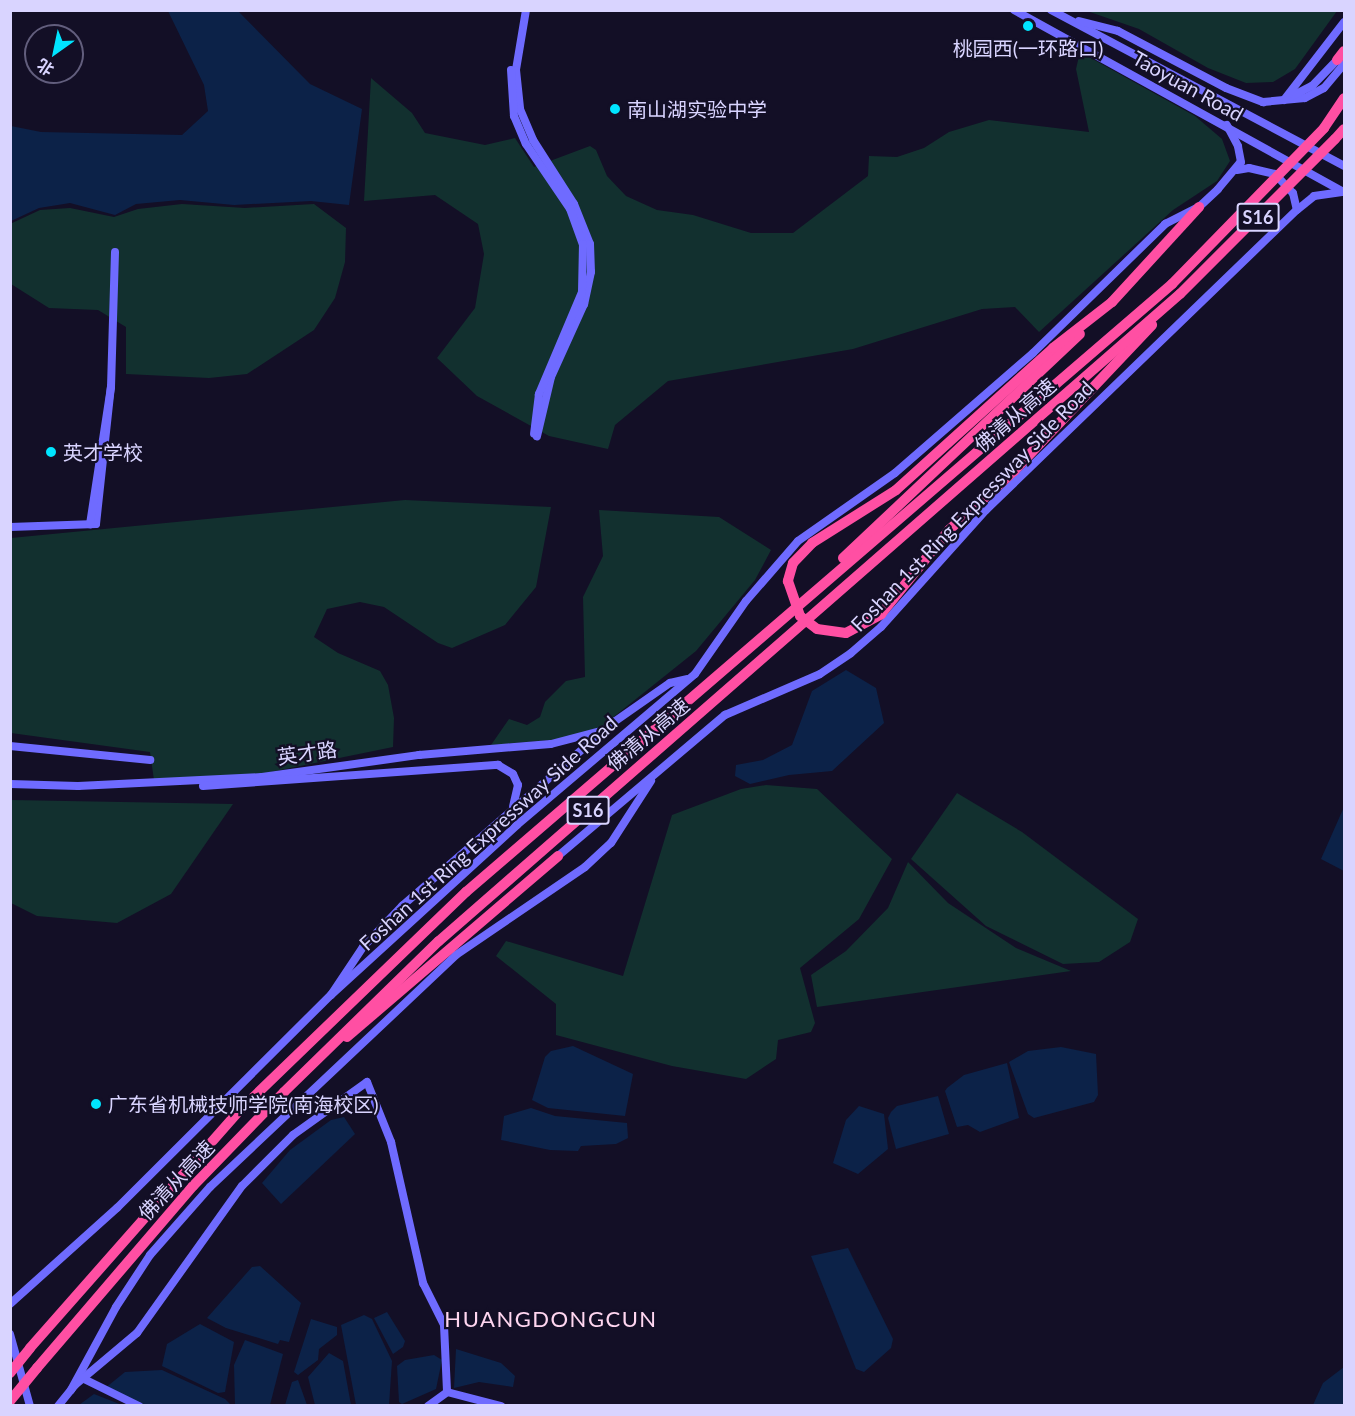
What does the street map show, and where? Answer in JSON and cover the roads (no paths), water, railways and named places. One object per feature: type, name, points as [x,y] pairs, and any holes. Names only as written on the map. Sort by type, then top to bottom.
[{"type":"highway","points":[[1341,62],[1344,51]]},
{"type":"highway","points":[[1324,128],[1344,98]]},
{"type":"highway","name":"佛清从高速","points":[[10,1373],[189,1165],[282,1069],[485,875],[763,634],[1071,374],[1172,284],[1344,106]]},
{"type":"highway","name":"佛清从高速","points":[[10,1401],[188,1192],[313,1063],[499,887],[1180,294],[1344,129]]},
{"type":"highway","points":[[763,634],[941,469],[1112,302],[1200,207]]},
{"type":"highway","points":[[1112,302],[1053,348],[896,490],[812,543],[793,563],[788,581],[800,616],[817,629],[846,633],[881,614],[949,530],[1014,471],[1141,340],[1170,303]]},
{"type":"highway","points":[[313,1063],[378,1014],[453,944],[558,856]]},
{"type":"main road","points":[[520,10],[511,70],[514,116],[526,144],[578,224],[584,266],[578,302],[539,394],[536,435],[551,377],[584,304],[591,272],[584,224],[533,140],[520,109],[516,69],[526,10]]},
{"type":"main road","name":"Taoyuan Road","points":[[1014,10],[1227,125],[1344,192]]},
{"type":"main road","name":"Taoyuan Road","points":[[1051,10],[1344,166]]},
{"type":"main road","points":[[1064,17],[1118,31],[1249,98],[1263,102],[1284,100],[1312,86],[1341,62]]},
{"type":"main road","points":[[1284,100],[1344,22]]},
{"type":"main road","points":[[1227,125],[1240,153],[1238,170]]},
{"type":"main road","points":[[1200,207],[1238,170],[1249,168],[1275,174],[1293,193],[1297,210]]},
{"type":"main road","name":"Foshan 1st Ring Expressway Side Road","points":[[558,856],[725,715],[820,674],[866,640],[986,510],[1297,210],[1314,196],[1344,192]]},
{"type":"main road","name":"Foshan 1st Ring Expressway Side Road","points":[[331,994],[517,825],[690,678],[766,576],[798,541],[895,474],[1033,352],[1166,224],[1200,207]]},
{"type":"main road","points":[[10,527],[93,524],[111,387],[115,252]]},
{"type":"main road","points":[[10,1304],[30,1282],[117,1208],[331,994],[363,946],[402,906],[606,728],[670,683],[690,678]]},
{"type":"main road","name":"英才路","points":[[10,786],[78,786],[262,777],[420,755],[551,744],[606,728]]},
{"type":"main road","points":[[10,746],[150,760]]},
{"type":"main road","name":"英才路","points":[[10,786],[85,790],[227,785],[498,765],[513,774],[518,785],[513,808]]},
{"type":"main road","points":[[71,1390],[116,1307],[150,1255],[210,1187],[456,955],[585,867],[610,843],[656,772]]},
{"type":"main road","points":[[58,1406],[82,1378],[137,1333],[242,1186],[293,1135],[367,1082],[391,1142],[423,1283],[444,1325],[447,1392]]},
{"type":"main road","points":[[10,1334],[30,1406]]},
{"type":"main road","points":[[82,1378],[139,1406]]},
{"type":"main road","points":[[428,1406],[447,1392]]},
{"type":"main road","points":[[447,1392],[501,1406]]},
{"type":"water","points":[[168,11],[238,11],[310,84],[362,109],[349,205],[311,201],[234,205],[180,200],[136,204],[115,215],[70,203],[39,208],[11,221],[11,126],[41,132],[182,135],[208,111],[204,85]]},
{"type":"water","points":[[846,670],[876,688],[884,723],[832,771],[789,775],[750,784],[735,776],[736,765],[763,760],[792,745],[812,691]]},
{"type":"water","points":[[1344,807],[1344,871],[1321,859]]},
{"type":"water","points":[[573,1046],[633,1074],[625,1116],[548,1108],[532,1100],[545,1057],[551,1051]]},
{"type":"water","points":[[1061,1047],[1096,1054],[1098,1095],[1094,1102],[1034,1118],[1028,1114],[1009,1062],[1028,1051]]},
{"type":"water","points":[[1007,1063],[1019,1118],[980,1132],[968,1125],[957,1127],[945,1091],[947,1088],[964,1075]]},
{"type":"water","points":[[938,1096],[949,1134],[896,1149],[888,1118],[891,1112],[897,1106]]},
{"type":"water","points":[[859,1106],[884,1114],[888,1149],[858,1174],[833,1163],[846,1120]]},
{"type":"water","points":[[531,1108],[555,1116],[627,1123],[628,1138],[616,1144],[581,1146],[578,1151],[550,1150],[501,1140],[504,1116]]},
{"type":"water","points":[[344,1117],[355,1134],[281,1204],[262,1183],[290,1150],[331,1120]]},
{"type":"water","points":[[848,1248],[893,1339],[891,1348],[864,1372],[856,1369],[811,1256]]},
{"type":"water","points":[[260,1266],[301,1303],[289,1342],[280,1340],[278,1344],[226,1328],[207,1318],[252,1267]]},
{"type":"water","points":[[387,1312],[405,1341],[403,1347],[393,1354],[374,1318]]},
{"type":"water","points":[[364,1315],[372,1319],[392,1361],[389,1405],[356,1405],[341,1325]]},
{"type":"water","points":[[311,1319],[337,1327],[337,1335],[319,1349],[318,1360],[298,1375],[294,1372]]},
{"type":"water","points":[[200,1324],[234,1342],[225,1392],[218,1393],[162,1366],[167,1344]]},
{"type":"water","points":[[245,1340],[283,1354],[270,1405],[235,1405],[234,1365]]},
{"type":"water","points":[[456,1349],[501,1363],[515,1376],[513,1387],[479,1382],[454,1388]]},
{"type":"water","points":[[329,1353],[343,1361],[351,1405],[315,1405],[308,1377]]},
{"type":"water","points":[[434,1355],[442,1360],[436,1389],[402,1404],[399,1402],[397,1366],[405,1360]]},
{"type":"water","points":[[1344,1367],[1344,1405],[1313,1405],[1323,1383]]},
{"type":"water","points":[[162,1370],[225,1399],[231,1405],[143,1405],[104,1389],[125,1372]]},
{"type":"water","points":[[298,1380],[307,1405],[285,1405],[292,1382]]},
{"type":"water","points":[[94,1394],[122,1405],[79,1405]]},
{"type":"place","name":"桃园西(一环路口)","points":[[1028,26]]},
{"type":"place","name":"南山湖实验中学","points":[[615,109]]},
{"type":"place","name":"英才学校","points":[[51,452]]},
{"type":"place","name":"广东省机械技师学院(南海校区)","points":[[96,1104]]},
{"type":"district","name":"HUANGDONGCUN","points":[[551,1319]]}]
